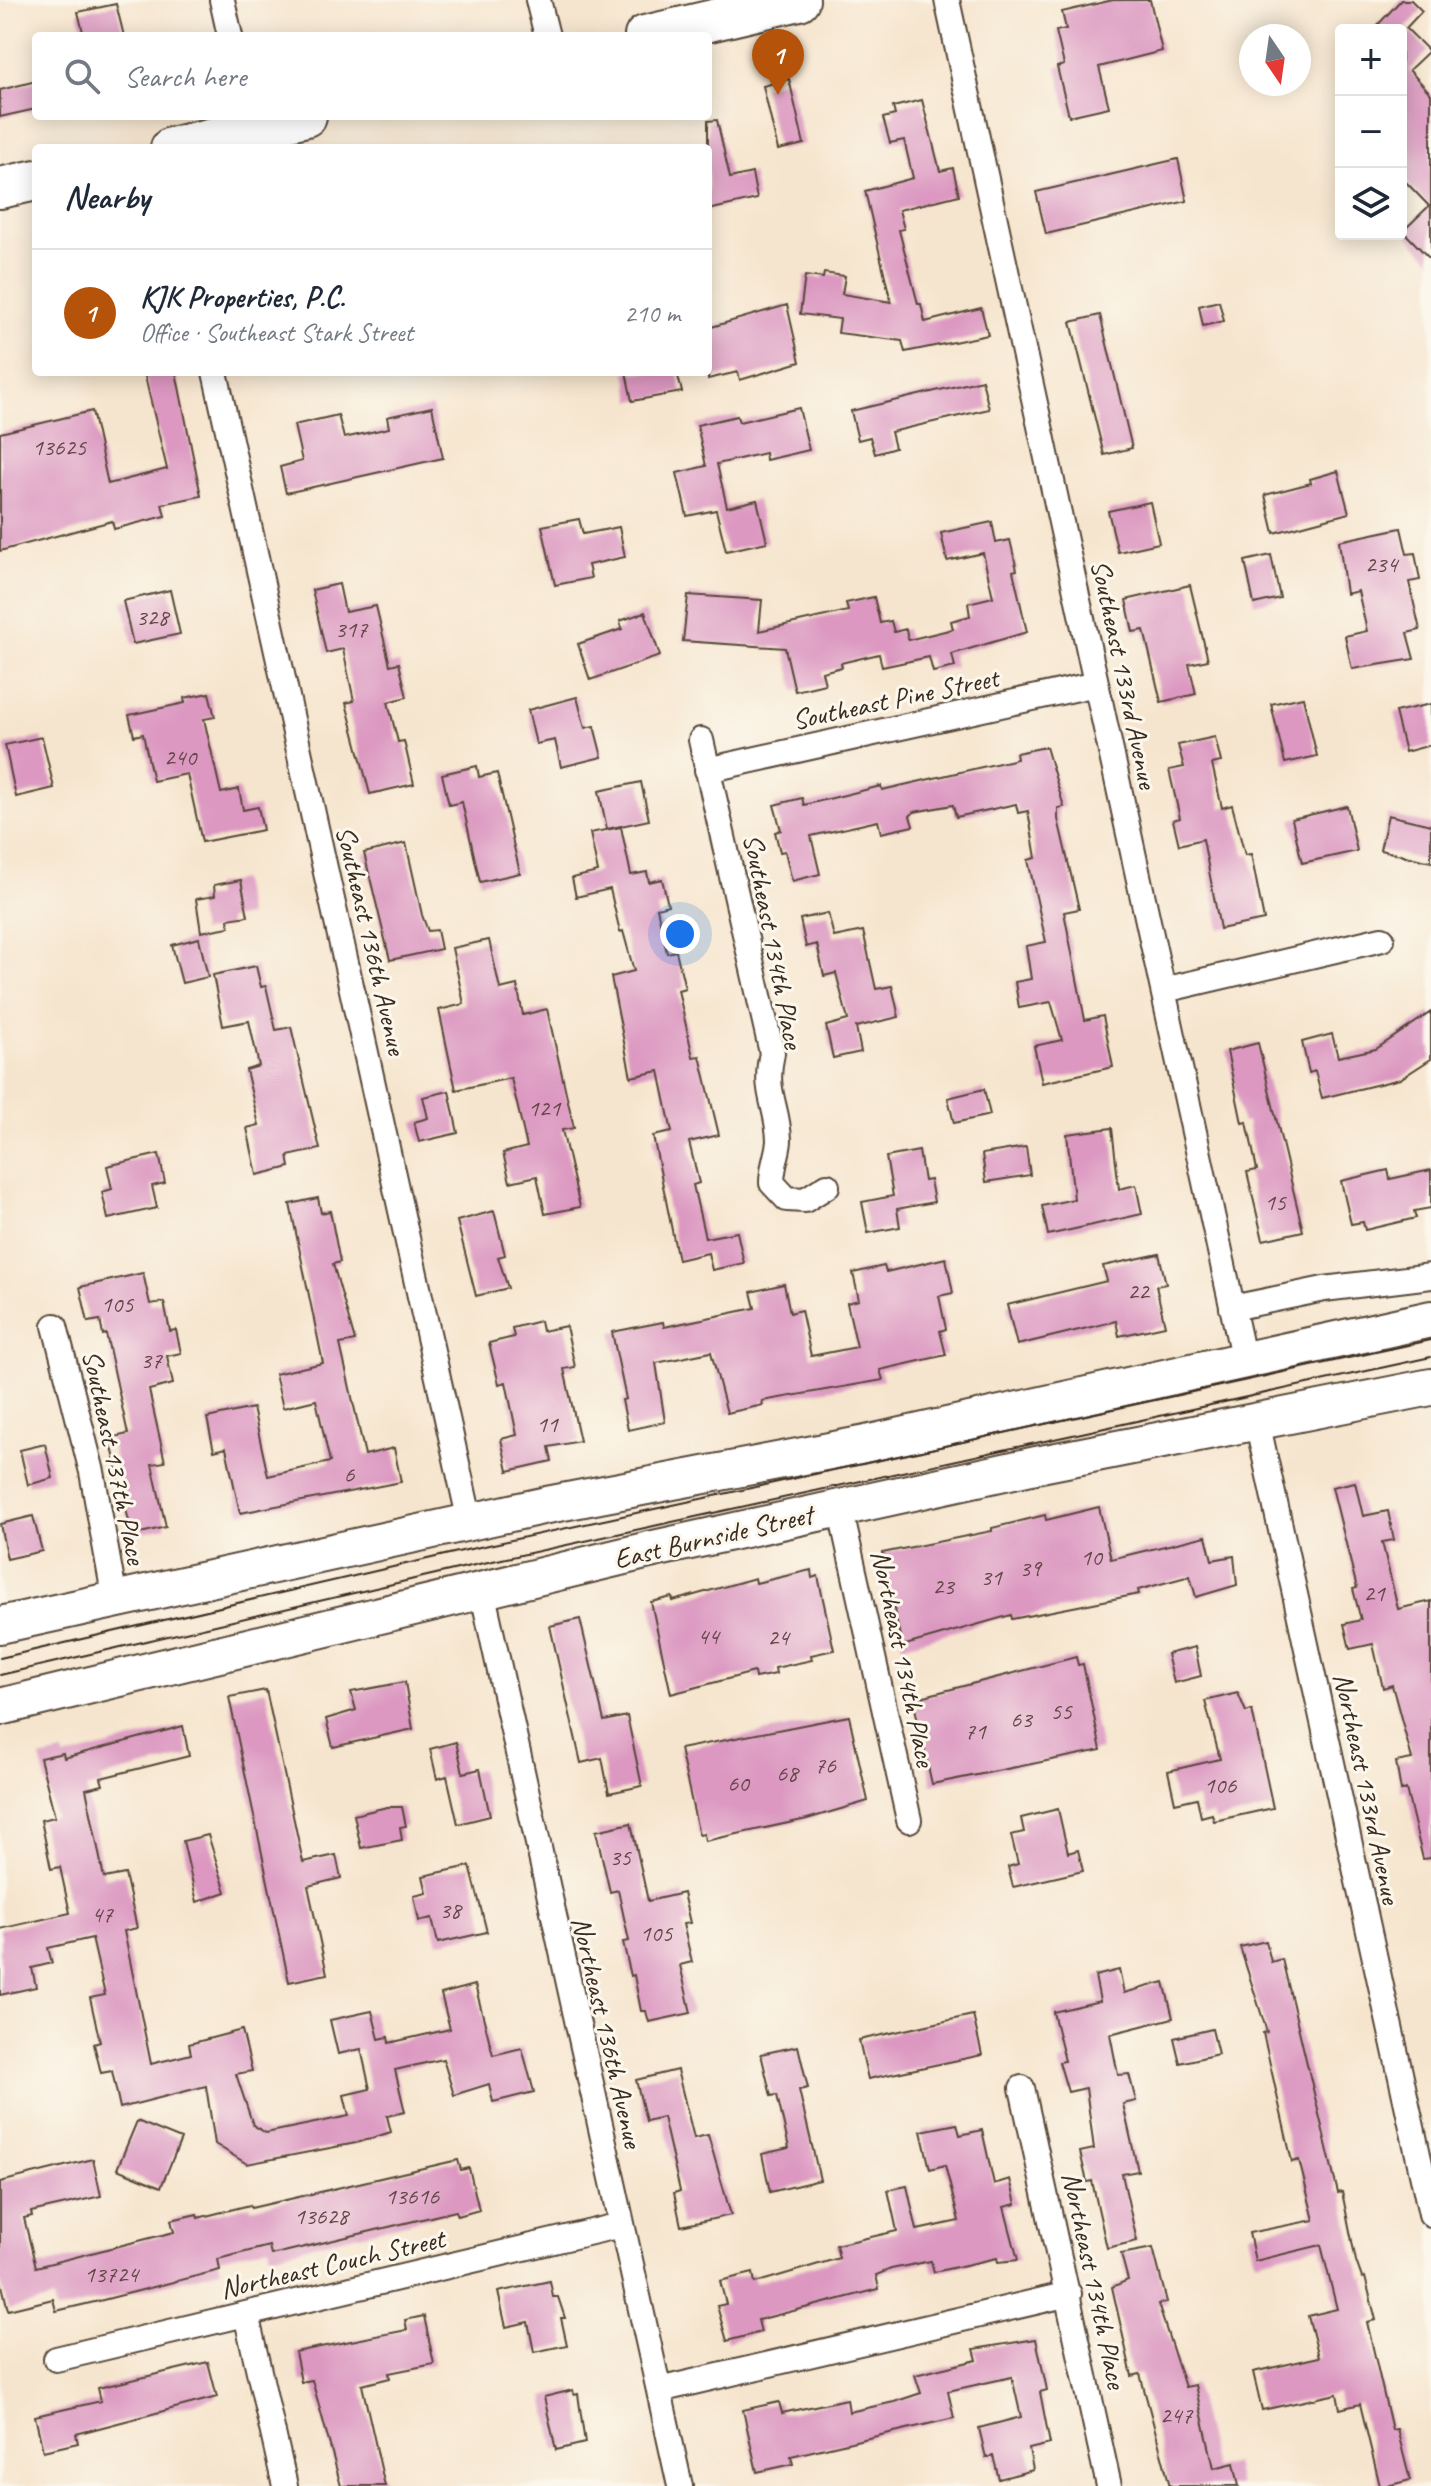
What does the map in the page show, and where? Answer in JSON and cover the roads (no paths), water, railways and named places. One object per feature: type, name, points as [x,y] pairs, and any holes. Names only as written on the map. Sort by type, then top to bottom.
[{"type":"main road","points":[[662,32],[799,0]]},
{"type":"main road","points":[[183,144],[251,122]]},
{"type":"main road","points":[[0,188],[32,181]]},
{"type":"street","points":[[222,0],[229,32]]},
{"type":"street","points":[[538,0],[546,32]]},
{"type":"street","name":"Southeast 133rd Avenue","points":[[947,0],[1244,1361]]},
{"type":"street","name":"Southeast 136th Avenue","points":[[216,376],[470,1522]]},
{"type":"street","name":"Southeast Pine Street","points":[[707,770],[1096,684]]},
{"type":"street","name":"Southeast 134th Place","points":[[701,740],[772,1053],[766,1077],[779,1142],[772,1160],[772,1183],[787,1199],[805,1200],[827,1186]]},
{"type":"street","points":[[1164,990],[1382,939]]},
{"type":"street","points":[[1232,1308],[1324,1289],[1431,1276]]},
{"type":"street","name":"East Burnside Street","points":[[0,1625],[470,1522],[861,1445],[1431,1319]]},
{"type":"street","name":"Southeast 137th Place","points":[[55,1326],[92,1472],[115,1600]]},
{"type":"street","name":"East Burnside Street","points":[[0,1707],[482,1590],[840,1508],[1431,1387]]},
{"type":"street","name":"Northeast 133rd Avenue","points":[[1257,1421],[1431,2214]]},
{"type":"street","name":"Northeast 134th Place","points":[[840,1508],[909,1820]]},
{"type":"street","name":"Northeast 136th Avenue","points":[[482,1590],[680,2486]]},
{"type":"street","name":"Northeast 134th Place","points":[[1022,2088],[1109,2486]]},
{"type":"street","name":"Northeast Couch Street","points":[[56,2359],[621,2225]]},
{"type":"street","points":[[659,2390],[1069,2294]]},
{"type":"street","points":[[246,2314],[285,2486]]},
{"type":"tram line","points":[[0,1658],[475,1548],[1431,1340]]},
{"type":"tram line","points":[[0,1675],[479,1564],[1431,1357]]},
{"type":"place","name":"KJK Properties, P.C.","points":[[778,95]]}]
